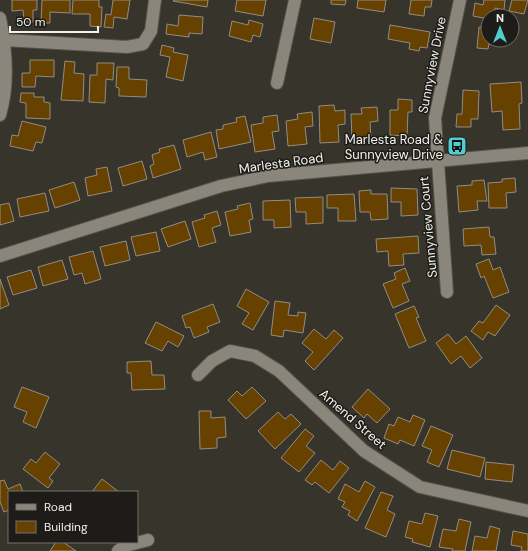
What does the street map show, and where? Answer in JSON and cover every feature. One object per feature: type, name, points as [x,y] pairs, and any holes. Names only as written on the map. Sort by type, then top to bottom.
[{"type":"street","points":[[4,40],[127,47],[143,44],[151,31],[156,0]]},
{"type":"street","points":[[276,82],[295,0]]},
{"type":"street","name":"Sunnyview Drive","points":[[436,160],[435,118],[460,0]]},
{"type":"street","points":[[0,18],[4,40],[5,99],[0,115]]},
{"type":"street","name":"Marlesta Road","points":[[0,256],[237,183],[268,176],[528,153]]},
{"type":"street","name":"Sunnyview Court","points":[[436,160],[447,292]]},
{"type":"street","name":"Amend Street","points":[[198,375],[212,361],[230,351],[255,356],[279,371],[364,450],[420,487],[528,511]]},
{"type":"street","points":[[138,543],[148,540]]},
{"type":"street","points":[[118,551],[125,546],[136,543]]},
{"type":"building","points":[[12,0],[37,0],[37,10],[33,10],[33,22],[24,22],[23,10],[12,11]]},
{"type":"building","points":[[42,0],[70,0],[70,13],[50,12],[50,23],[41,23]]},
{"type":"building","points":[[73,0],[99,0],[99,7],[102,7],[101,27],[90,26],[90,14],[72,14]]},
{"type":"building","points":[[113,0],[130,0],[127,19],[114,17],[113,28],[104,27],[106,14],[111,15]]},
{"type":"building","points":[[208,0],[207,7],[173,1]]},
{"type":"building","points":[[237,0],[266,0],[263,16],[235,11]]},
{"type":"building","points":[[331,0],[346,0],[345,5],[331,4]]},
{"type":"building","points":[[358,0],[386,0],[384,12],[357,8]]},
{"type":"building","points":[[411,0],[432,0],[431,7],[425,7],[424,16],[409,14]]},
{"type":"building","points":[[484,0],[505,0],[504,8],[480,8],[480,17],[473,16],[475,3],[483,5]]},
{"type":"building","points":[[512,0],[528,0],[524,14],[520,13],[520,8],[510,8]]},
{"type":"building","points":[[179,15],[203,17],[202,34],[189,33],[189,37],[166,34],[167,24],[178,26]]},
{"type":"building","points":[[314,18],[335,22],[331,43],[310,39]]},
{"type":"building","points":[[249,20],[263,24],[260,37],[253,35],[251,42],[229,36],[232,21],[248,25]]},
{"type":"building","points":[[390,25],[430,32],[427,48],[420,47],[419,51],[409,49],[410,43],[388,39]]},
{"type":"building","points":[[480,27],[480,48],[488,48],[488,49],[477,48]]},
{"type":"building","points":[[162,45],[174,48],[173,52],[188,55],[183,81],[166,77],[170,57],[160,55]]},
{"type":"building","points":[[30,60],[54,60],[54,77],[36,76],[35,87],[22,87],[22,73],[30,73]]},
{"type":"building","points":[[65,61],[75,62],[74,73],[84,74],[83,101],[61,100]]},
{"type":"building","points":[[97,63],[114,63],[113,80],[106,79],[105,103],[89,102],[90,75],[97,75]]},
{"type":"building","points":[[117,67],[129,67],[129,79],[147,80],[146,97],[119,96],[119,88],[116,87]]},
{"type":"building","points":[[521,82],[522,103],[519,104],[520,129],[503,130],[502,111],[492,112],[490,84]]},
{"type":"building","points":[[463,90],[479,91],[478,119],[471,119],[471,127],[456,127],[457,114],[462,114]]},
{"type":"building","points":[[21,93],[34,93],[34,97],[44,97],[44,102],[50,103],[50,119],[26,118],[26,103],[20,102]]},
{"type":"building","points":[[398,99],[412,100],[412,112],[408,112],[407,136],[390,135],[390,110],[398,110]]},
{"type":"building","points":[[334,105],[335,111],[345,110],[345,124],[338,125],[339,142],[320,143],[319,106]]},
{"type":"building","points":[[377,107],[378,121],[370,122],[371,139],[352,140],[351,114],[362,114],[361,108]]},
{"type":"building","points":[[312,112],[313,126],[305,127],[307,144],[288,146],[286,121],[298,119],[297,114]]},
{"type":"building","points":[[277,115],[279,131],[272,132],[275,149],[255,152],[251,125],[263,123],[263,117]]},
{"type":"building","points":[[245,116],[251,142],[219,149],[216,130],[223,129],[223,125],[237,122],[236,118]]},
{"type":"building","points":[[22,121],[46,127],[42,143],[36,142],[33,151],[10,146],[12,135],[18,136]]},
{"type":"building","points":[[211,132],[217,157],[205,160],[203,152],[187,157],[183,140]]},
{"type":"building","points":[[174,145],[181,169],[153,178],[150,166],[154,164],[152,155],[160,152],[159,149]]},
{"type":"building","points":[[142,161],[147,179],[123,186],[118,168]]},
{"type":"building","points":[[107,167],[112,191],[88,196],[85,178],[97,175],[96,169]]},
{"type":"building","points":[[515,178],[516,192],[506,193],[507,208],[489,208],[488,183],[502,182],[502,179]]},
{"type":"building","points":[[484,180],[487,201],[477,201],[478,210],[459,212],[457,186],[472,185],[472,181]]},
{"type":"building","points":[[74,182],[80,200],[55,208],[49,190]]},
{"type":"building","points":[[391,188],[417,189],[418,215],[401,216],[401,202],[391,202]]},
{"type":"building","points":[[371,190],[371,194],[387,194],[388,219],[371,220],[370,212],[360,212],[359,191]]},
{"type":"building","points":[[45,193],[49,211],[20,217],[17,199]]},
{"type":"building","points":[[354,194],[356,221],[338,221],[338,208],[327,208],[327,195]]},
{"type":"building","points":[[323,197],[323,223],[306,224],[306,212],[296,212],[295,198]]},
{"type":"building","points":[[290,200],[291,227],[274,228],[274,220],[263,220],[263,201]]},
{"type":"building","points":[[9,203],[14,221],[0,225],[0,205]]},
{"type":"building","points":[[250,203],[253,219],[249,220],[251,232],[230,236],[225,212],[238,209],[237,206]]},
{"type":"building","points":[[217,211],[221,225],[212,228],[216,242],[199,247],[192,222],[205,218],[204,215]]},
{"type":"building","points":[[185,221],[191,239],[168,247],[161,229]]},
{"type":"building","points":[[489,227],[490,237],[494,237],[496,254],[482,255],[481,245],[464,246],[463,229]]},
{"type":"building","points":[[156,232],[160,251],[136,256],[131,237]]},
{"type":"building","points":[[418,236],[419,253],[403,254],[404,265],[389,266],[388,251],[377,252],[376,239]]},
{"type":"building","points":[[126,241],[130,260],[105,266],[100,247]]},
{"type":"building","points":[[93,251],[101,279],[85,284],[82,273],[74,275],[69,257]]},
{"type":"building","points":[[489,259],[493,270],[500,267],[509,292],[493,298],[484,276],[481,278],[476,264]]},
{"type":"building","points":[[62,260],[68,279],[43,286],[38,267]]},
{"type":"building","points":[[405,268],[410,281],[402,284],[409,301],[393,308],[383,284],[396,279],[394,273]]},
{"type":"building","points":[[31,270],[37,288],[13,295],[7,277]]},
{"type":"building","points":[[0,279],[9,305],[0,309]]},
{"type":"building","points":[[246,289],[269,302],[253,330],[242,324],[249,313],[237,306]]},
{"type":"building","points":[[275,301],[290,303],[288,315],[298,316],[298,312],[306,313],[303,333],[284,330],[283,337],[271,335]]},
{"type":"building","points":[[213,304],[220,322],[207,327],[209,332],[194,338],[190,327],[186,328],[182,316]]},
{"type":"building","points":[[496,305],[510,315],[495,336],[488,332],[483,340],[471,331],[479,321],[483,323]]},
{"type":"building","points":[[414,306],[419,317],[416,318],[426,341],[409,348],[395,314]]},
{"type":"building","points":[[156,322],[184,336],[178,347],[168,341],[162,351],[145,343]]},
{"type":"building","points":[[314,329],[326,339],[334,330],[343,338],[314,370],[305,361],[313,352],[302,343]]},
{"type":"building","points":[[448,334],[456,344],[466,336],[482,358],[470,368],[461,356],[451,364],[436,343]]},
{"type":"building","points":[[151,361],[152,375],[164,375],[165,389],[132,390],[131,373],[127,373],[127,362]]},
{"type":"building","points":[[22,387],[49,397],[36,428],[23,422],[27,412],[14,407]]},
{"type":"building","points":[[252,387],[266,401],[246,419],[228,400],[237,391],[242,396]]},
{"type":"building","points":[[368,389],[390,409],[377,423],[367,414],[364,418],[352,407]]},
{"type":"building","points":[[199,411],[211,411],[211,418],[225,417],[226,437],[217,438],[217,448],[200,449]]},
{"type":"building","points":[[278,412],[285,419],[291,414],[301,424],[275,449],[258,431]]},
{"type":"building","points":[[413,415],[425,420],[414,446],[400,440],[398,444],[384,438],[389,424],[394,426],[398,417],[410,422]]},
{"type":"building","points":[[431,426],[453,435],[439,467],[427,462],[432,450],[422,446]]},
{"type":"building","points":[[305,429],[314,436],[306,446],[315,453],[299,472],[281,458]]},
{"type":"building","points":[[452,450],[485,458],[480,477],[447,469]]},
{"type":"building","points":[[45,452],[60,464],[49,478],[53,481],[48,488],[23,469],[31,459],[36,463]]},
{"type":"building","points":[[321,460],[333,470],[340,461],[349,468],[329,493],[315,482],[312,485],[305,480]]},
{"type":"building","points":[[486,462],[514,465],[512,482],[485,479]]},
{"type":"building","points":[[102,479],[118,491],[93,491]]},
{"type":"building","points":[[4,480],[8,489],[20,484],[23,491],[8,491],[8,510],[4,512],[0,502],[0,481]]},
{"type":"building","points":[[365,481],[375,487],[357,521],[348,515],[350,511],[342,507],[345,502],[338,499],[345,484],[359,492]]},
{"type":"building","points":[[381,492],[393,496],[387,510],[395,514],[386,537],[365,528]]},
{"type":"building","points":[[425,513],[438,516],[430,547],[412,542],[413,539],[405,537],[409,521],[422,524]]},
{"type":"building","points":[[459,519],[471,522],[465,551],[452,551],[453,549],[439,547],[443,529],[456,531]]},
{"type":"building","points":[[490,526],[500,529],[496,551],[472,551],[475,536],[487,538]]},
{"type":"building","points":[[513,531],[528,534],[528,551],[521,551],[522,547],[511,545]]},
{"type":"building","points":[[55,543],[64,543],[76,551],[50,551]]},
{"type":"place","name":"Marlesta Road & Sunnyview Drive","points":[[457,146]]}]
